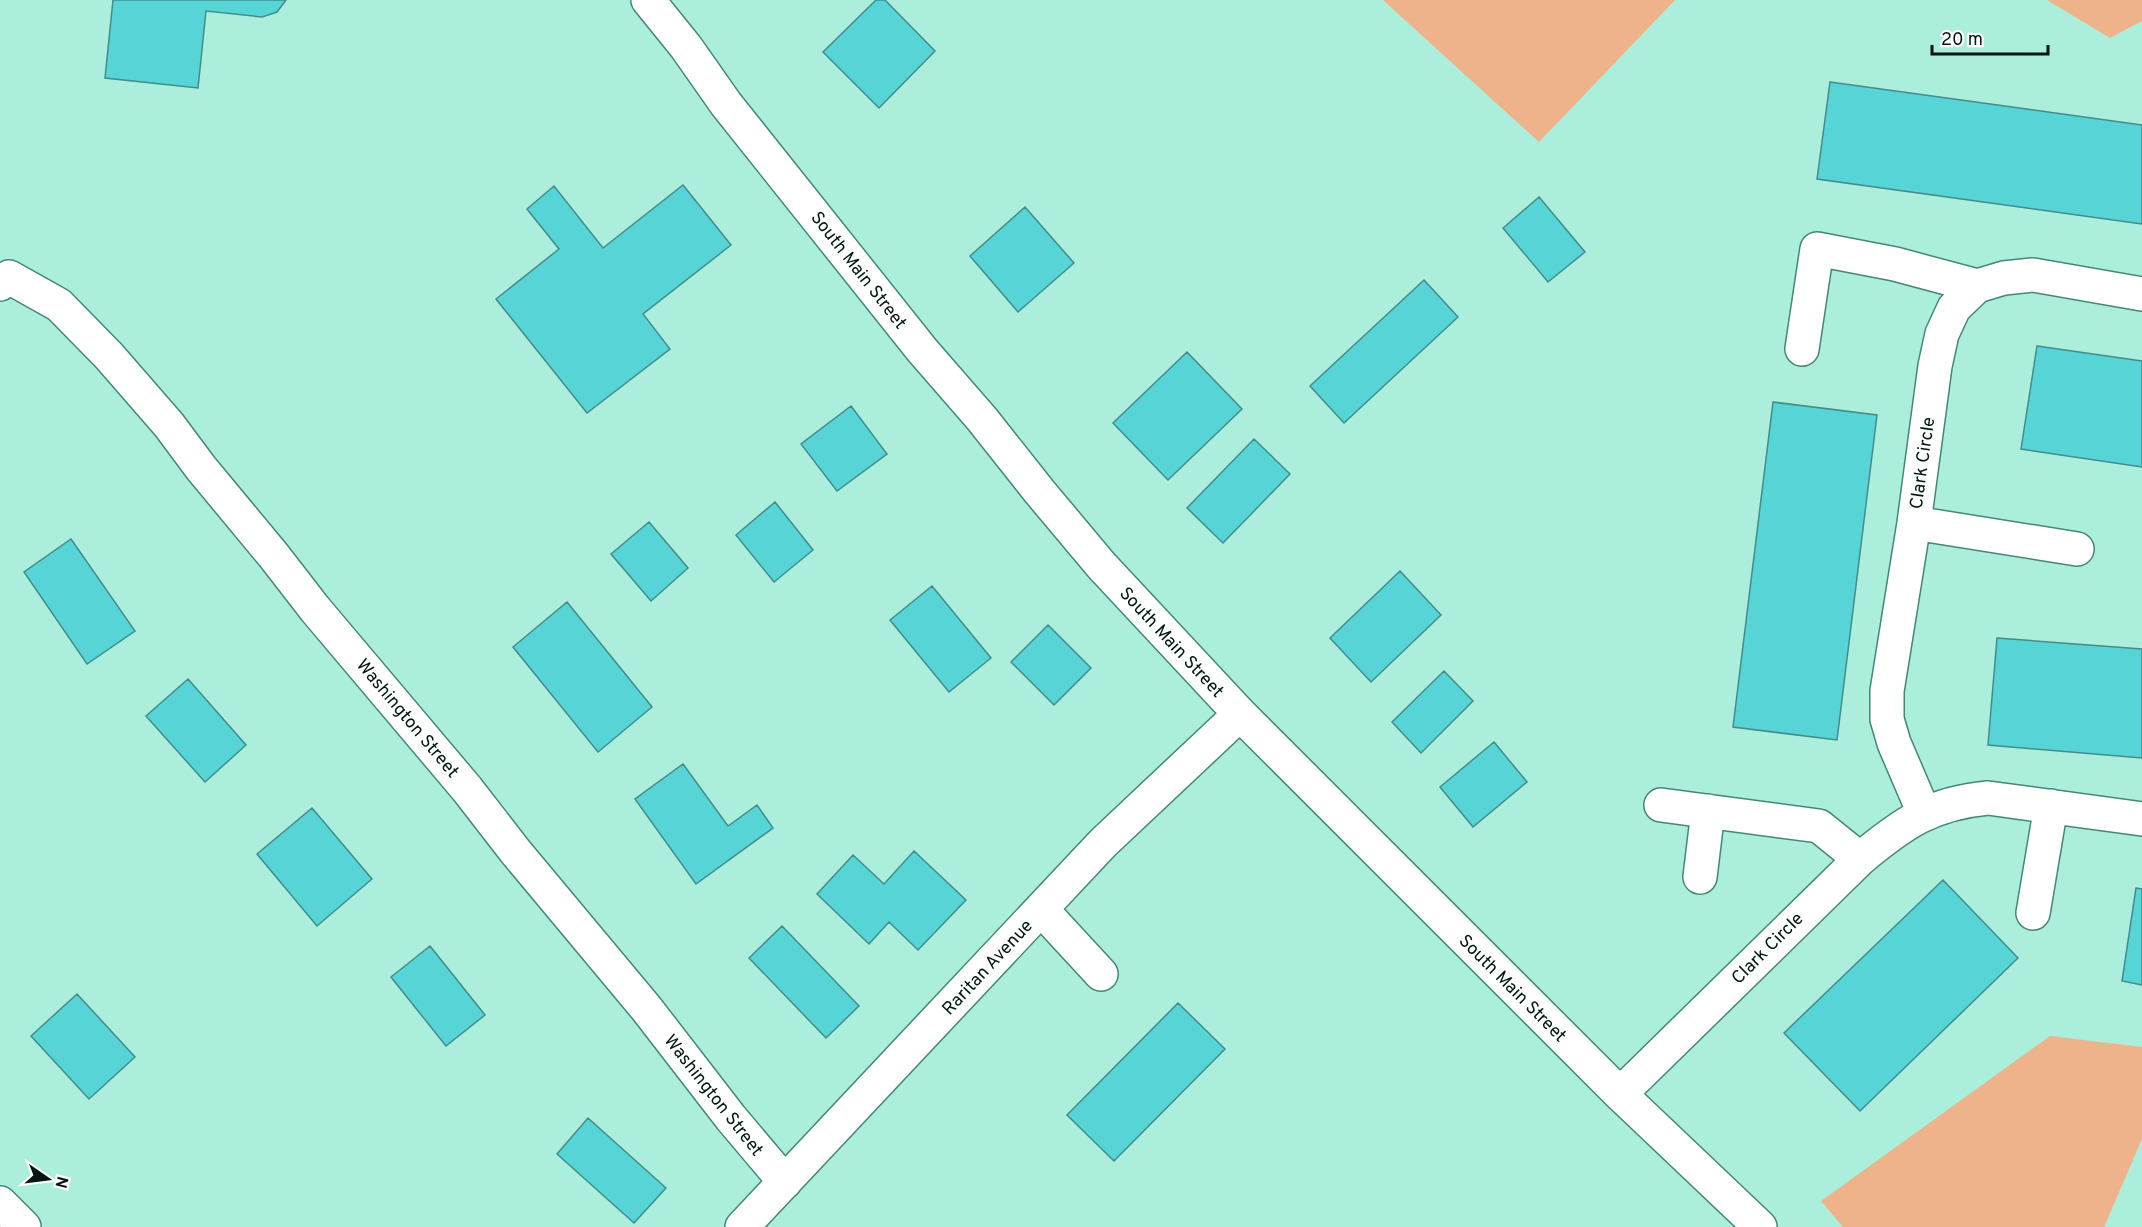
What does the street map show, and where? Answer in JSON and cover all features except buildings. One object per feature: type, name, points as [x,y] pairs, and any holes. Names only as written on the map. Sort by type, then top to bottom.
[{"type":"street","name":"South Main Street","points":[[648,0],[686,47],[726,104],[922,350],[982,419],[1101,565],[1240,714],[1620,1094],[1760,1227]]},
{"type":"street","points":[[1802,349],[1817,249],[1894,264],[1977,286]]},
{"type":"street","name":"Clark Circle","points":[[1924,813],[1894,743],[1887,719],[1887,691],[1914,523],[1935,366],[1942,334],[1954,308],[1977,286],[2004,278],[2033,275],[2142,294]]},
{"type":"street","name":"Washington Street","points":[[5,280],[59,305],[109,356],[169,425],[315,609],[467,789],[514,851],[646,1008],[784,1182]]},
{"type":"street","points":[[1914,523],[2078,549]]},
{"type":"street","name":"Raritan Avenue","points":[[741,1227],[1103,843],[1240,714]]},
{"type":"street","name":"Clark Circle","points":[[1620,1094],[1860,858],[1889,835],[1924,813],[1966,800],[1988,798],[2142,819]]},
{"type":"street","points":[[1661,805],[1819,826],[1860,858]]},
{"type":"street","points":[[2033,913],[2051,806]]},
{"type":"street","points":[[1700,877],[1708,812]]},
{"type":"street","points":[[1041,909],[1101,974]]},
{"type":"street","points":[[0,1203],[24,1227]]},
{"type":"shaded area","points":[[1383,0],[1675,0],[1539,142]]},
{"type":"shaded area","points":[[2047,0],[2142,0],[2142,21],[2110,38]]},
{"type":"shaded area","points":[[2050,1036],[2142,1047],[2142,1139],[2104,1227],[1843,1227],[1821,1201]]}]
